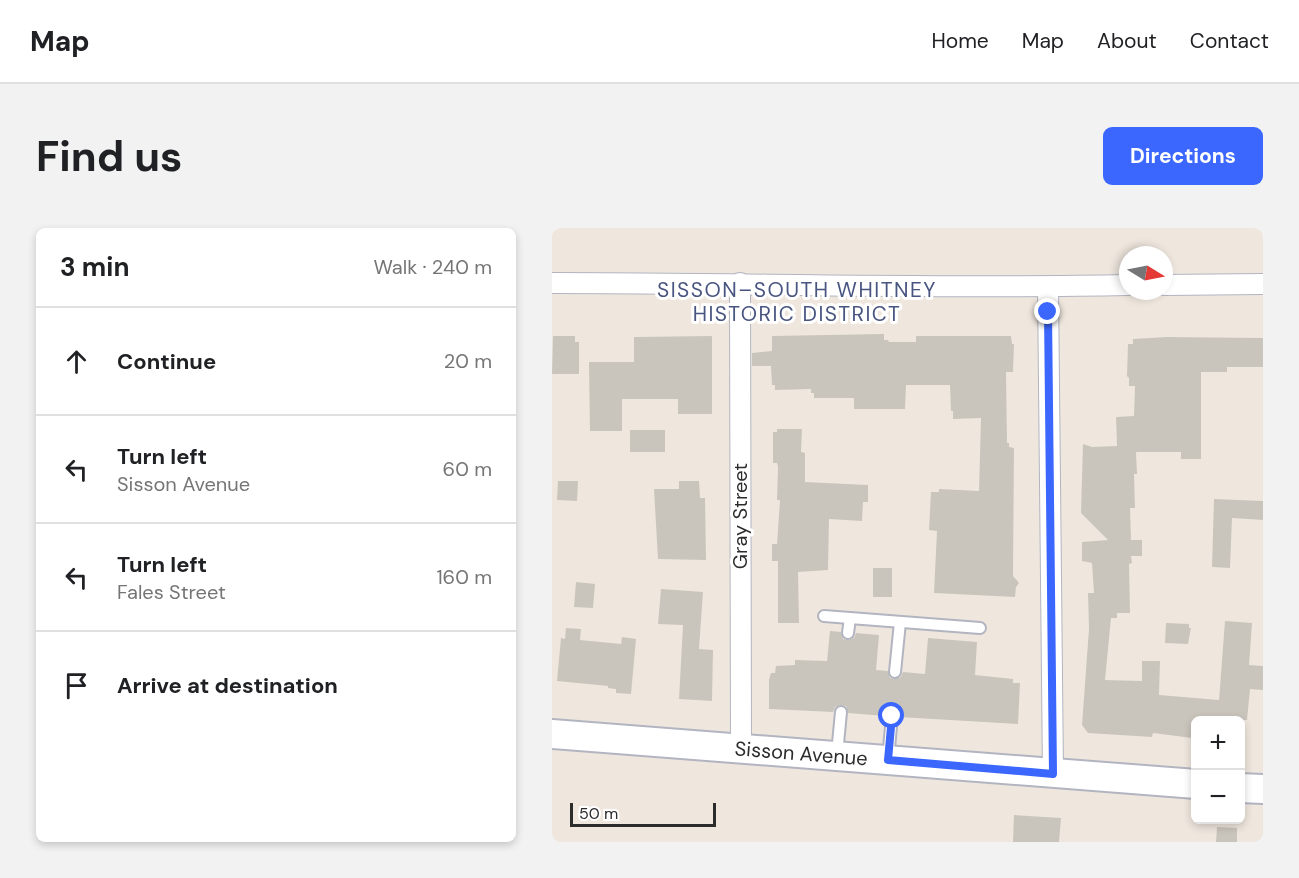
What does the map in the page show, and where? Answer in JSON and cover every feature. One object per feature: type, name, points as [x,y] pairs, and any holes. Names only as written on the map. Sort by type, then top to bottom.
[{"type":"main road","name":"Sisson Avenue","points":[[552,734],[1191,784]]},
{"type":"main road","points":[[1245,788],[1263,789]]},
{"type":"street","points":[[552,283],[1048,287],[1119,285]]},
{"type":"street","name":"Gray Street","points":[[740,283],[741,748]]},
{"type":"street","points":[[1173,285],[1263,284]]},
{"type":"street","points":[[1048,287],[1053,774]]},
{"type":"lane","points":[[824,616],[980,628]]},
{"type":"lane","points":[[848,633],[850,618]]},
{"type":"lane","points":[[895,672],[900,622]]},
{"type":"lane","points":[[837,756],[841,712]]},
{"type":"lane","points":[[888,760],[892,716]]},
{"type":"building","points":[[884,334],[884,340],[889,342],[916,342],[916,336],[1011,336],[1012,344],[1014,344],[1013,372],[1006,372],[1007,443],[1009,447],[1014,448],[1013,576],[1019,583],[1015,597],[934,593],[937,531],[929,530],[931,492],[939,492],[939,489],[979,491],[981,418],[953,419],[950,385],[906,385],[905,409],[854,409],[854,398],[814,398],[811,389],[775,390],[775,385],[772,385],[771,366],[752,366],[752,353],[772,351],[772,336]]},
{"type":"building","points":[[553,336],[575,336],[575,342],[579,342],[579,374],[552,374]]},
{"type":"building","points":[[712,336],[712,414],[678,414],[678,399],[622,399],[622,431],[590,431],[589,362],[634,362],[634,337]]},
{"type":"building","points":[[1263,338],[1263,367],[1227,367],[1227,372],[1201,372],[1201,459],[1181,459],[1181,452],[1136,452],[1135,508],[1130,508],[1131,540],[1142,540],[1142,556],[1131,556],[1132,563],[1129,564],[1130,613],[1117,613],[1117,618],[1111,618],[1105,680],[1142,681],[1142,661],[1160,661],[1159,695],[1219,700],[1225,621],[1252,623],[1249,665],[1263,666],[1263,690],[1250,689],[1247,720],[1245,716],[1191,716],[1191,738],[1153,733],[1152,737],[1088,733],[1082,725],[1089,629],[1088,593],[1094,593],[1092,563],[1082,561],[1082,542],[1108,540],[1081,513],[1083,444],[1092,447],[1117,446],[1116,417],[1134,416],[1135,386],[1129,386],[1127,376],[1128,344],[1133,344],[1133,339]]},
{"type":"building","points":[[777,429],[802,429],[801,452],[805,453],[805,482],[868,485],[868,502],[863,502],[862,521],[829,519],[828,570],[798,572],[799,623],[778,623],[778,561],[772,561],[772,544],[777,544],[780,500],[777,500],[778,467],[777,463],[773,463],[773,432],[777,432]]},
{"type":"building","points":[[630,430],[665,430],[665,452],[630,452]]},
{"type":"building","points":[[558,481],[578,481],[577,501],[557,500]]},
{"type":"building","points":[[679,481],[699,481],[700,498],[705,498],[706,560],[658,559],[654,489],[679,489]]},
{"type":"building","points":[[1214,499],[1263,501],[1263,520],[1232,518],[1230,568],[1212,567]]},
{"type":"building","points":[[873,568],[892,568],[892,597],[873,597]]},
{"type":"building","points":[[576,582],[595,584],[593,608],[574,607]]},
{"type":"building","points":[[661,589],[703,592],[699,649],[713,650],[712,701],[679,699],[683,625],[658,624]]},
{"type":"building","points":[[1166,623],[1189,624],[1191,628],[1188,644],[1165,643]]},
{"type":"building","points":[[566,628],[581,629],[580,640],[621,644],[622,637],[636,639],[631,694],[616,693],[616,689],[608,688],[608,686],[557,681],[561,638],[565,639]]},
{"type":"building","points":[[830,631],[841,632],[843,639],[848,640],[854,638],[856,633],[879,635],[876,670],[888,671],[890,678],[895,679],[901,677],[903,672],[925,674],[928,638],[977,642],[975,675],[1013,679],[1013,683],[1020,683],[1018,724],[899,717],[897,710],[892,709],[886,711],[885,716],[848,713],[846,706],[841,705],[835,707],[833,712],[769,709],[769,680],[771,673],[775,673],[776,666],[795,665],[795,660],[827,661]]},
{"type":"building","points":[[1014,815],[1061,818],[1059,842],[1013,842]]},
{"type":"building","points":[[1217,827],[1237,828],[1237,842],[1216,842]]},
{"type":"district","name":"SISSON–SOUTH WHITNEY HISTORIC DISTRICT","points":[[797,302]]},
{"type":"route","points":[[892,716],[888,760],[1053,774],[1048,312]]}]
